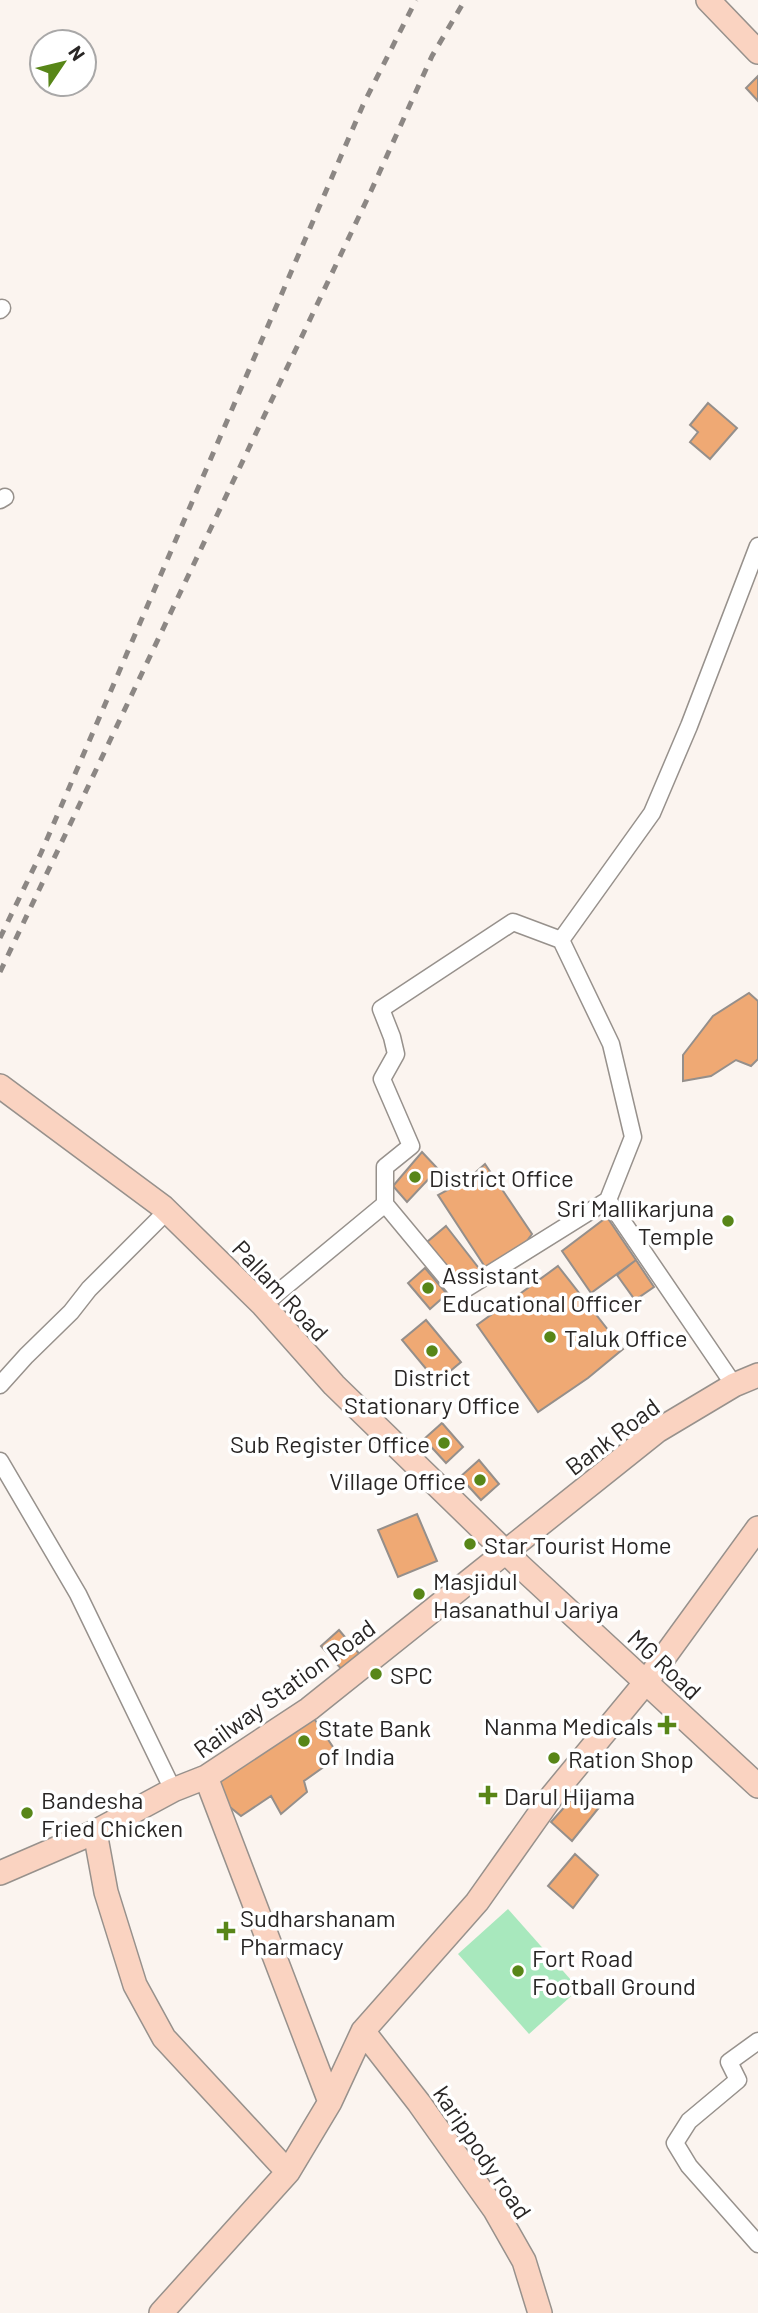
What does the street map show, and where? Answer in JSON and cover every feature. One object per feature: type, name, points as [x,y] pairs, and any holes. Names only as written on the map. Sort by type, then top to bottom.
[{"type":"street","points":[[708,0],[758,52]]},
{"type":"street","points":[[561,940],[652,813],[690,726],[758,546]]},
{"type":"street","points":[[513,922],[561,940],[611,1044],[633,1137],[608,1200],[459,1293],[385,1204],[385,1167],[411,1146],[382,1079],[396,1054],[381,1009],[513,922]]},
{"type":"street","name":"Pallam Road","points":[[0,1086],[167,1210],[263,1306],[334,1385],[505,1552]]},
{"type":"street","points":[[608,1200],[734,1385]]},
{"type":"street","points":[[263,1306],[385,1204]]},
{"type":"street","points":[[0,1385],[167,1210]]},
{"type":"street","name":"Bank Road","points":[[505,1552],[657,1431],[734,1385],[758,1375]]},
{"type":"street","points":[[0,1461],[78,1594],[173,1790]]},
{"type":"street","points":[[161,2313],[288,2172],[330,2102],[363,2031],[477,1902],[552,1796],[646,1682],[758,1528]]},
{"type":"street","name":"MG Road","points":[[505,1552],[758,1786]]},
{"type":"street","name":"Railway Station Road","points":[[0,1872],[95,1832],[173,1790],[206,1777],[309,1709],[505,1552]]},
{"type":"street","points":[[206,1777],[330,2102]]},
{"type":"street","points":[[95,1832],[106,1892],[135,1985],[164,2038],[288,2172]]},
{"type":"street","name":"karippody road","points":[[363,2031],[419,2103],[495,2210],[524,2261],[540,2313]]},
{"type":"street","points":[[758,2041],[729,2062],[738,2080],[689,2121],[675,2143],[689,2166],[758,2244]]},
{"type":"green space","name":"Fort Road Football Ground","points":[[508,1909],[579,1989],[529,2034],[458,1954]]},
{"type":"building","points":[[758,76],[758,101],[746,88]]},
{"type":"building","points":[[708,403],[737,428],[710,459],[690,442],[698,432],[690,425]]},
{"type":"building","points":[[749,993],[758,1001],[758,1059],[751,1066],[736,1060],[711,1076],[683,1081],[683,1055],[713,1016]]},
{"type":"building","name":"District Office","points":[[422,1152],[438,1169],[407,1202],[393,1186]]},
{"type":"building","points":[[485,1164],[532,1234],[521,1249],[487,1270],[438,1195],[468,1179]]},
{"type":"building","points":[[607,1217],[636,1260],[591,1293],[562,1251]]},
{"type":"building","points":[[446,1226],[481,1271],[461,1283],[427,1242]]},
{"type":"building","points":[[636,1260],[654,1287],[635,1300],[617,1275]]},
{"type":"building","name":"Taluk Office","points":[[558,1266],[623,1349],[588,1378],[538,1412],[477,1325]]},
{"type":"building","name":"Assistant Educational Officer","points":[[425,1268],[447,1294],[430,1309],[408,1283]]},
{"type":"building","name":"District Stationary Office","points":[[426,1320],[461,1362],[437,1382],[402,1340]]},
{"type":"building","name":"Sub Register Office","points":[[442,1423],[463,1447],[446,1463],[424,1439]]},
{"type":"building","name":"Village Office","points":[[479,1460],[499,1484],[481,1500],[460,1477]]},
{"type":"building","points":[[417,1514],[437,1561],[398,1577],[378,1530]]},
{"type":"building","points":[[339,1630],[362,1657],[343,1671],[321,1646]]},
{"type":"building","points":[[311,1714],[339,1756],[304,1781],[307,1792],[281,1814],[271,1796],[241,1816],[225,1803],[213,1781]]},
{"type":"building","points":[[577,1793],[601,1805],[572,1841],[551,1822]]},
{"type":"building","points":[[575,1854],[598,1875],[573,1908],[548,1886]]},
{"type":"railway","points":[[0,938],[41,853],[363,105],[416,0]]},
{"type":"railway","points":[[0,972],[371,191],[432,56],[465,0]]},
{"type":"place","name":"District Office","points":[[415,1177]]},
{"type":"place","name":"Sri Mallikarjuna Temple","points":[[728,1221]]},
{"type":"place","name":"Assistant Educational Officer","points":[[428,1288]]},
{"type":"place","name":"Taluk Office","points":[[550,1337]]},
{"type":"place","name":"District Stationary Office","points":[[432,1351]]},
{"type":"place","name":"Sub Register Office","points":[[444,1443]]},
{"type":"place","name":"Village Office","points":[[480,1480]]},
{"type":"place","name":"Star Tourist Home","points":[[470,1544]]},
{"type":"place","name":"Masjidul Hasanathul Jariya","points":[[419,1594]]},
{"type":"place","name":"SPC","points":[[376,1674]]},
{"type":"place","name":"Nanma Medicals","points":[[667,1725]]},
{"type":"place","name":"State Bank of India","points":[[304,1741]]},
{"type":"place","name":"Ration Shop","points":[[554,1758]]},
{"type":"place","name":"Darul Hijama","points":[[488,1795]]},
{"type":"place","name":"Bandesha Fried Chicken","points":[[27,1813]]},
{"type":"place","name":"Sudharshanam Pharmacy","points":[[226,1931]]},
{"type":"place","name":"Fort Road Football Ground","points":[[518,1971]]}]
